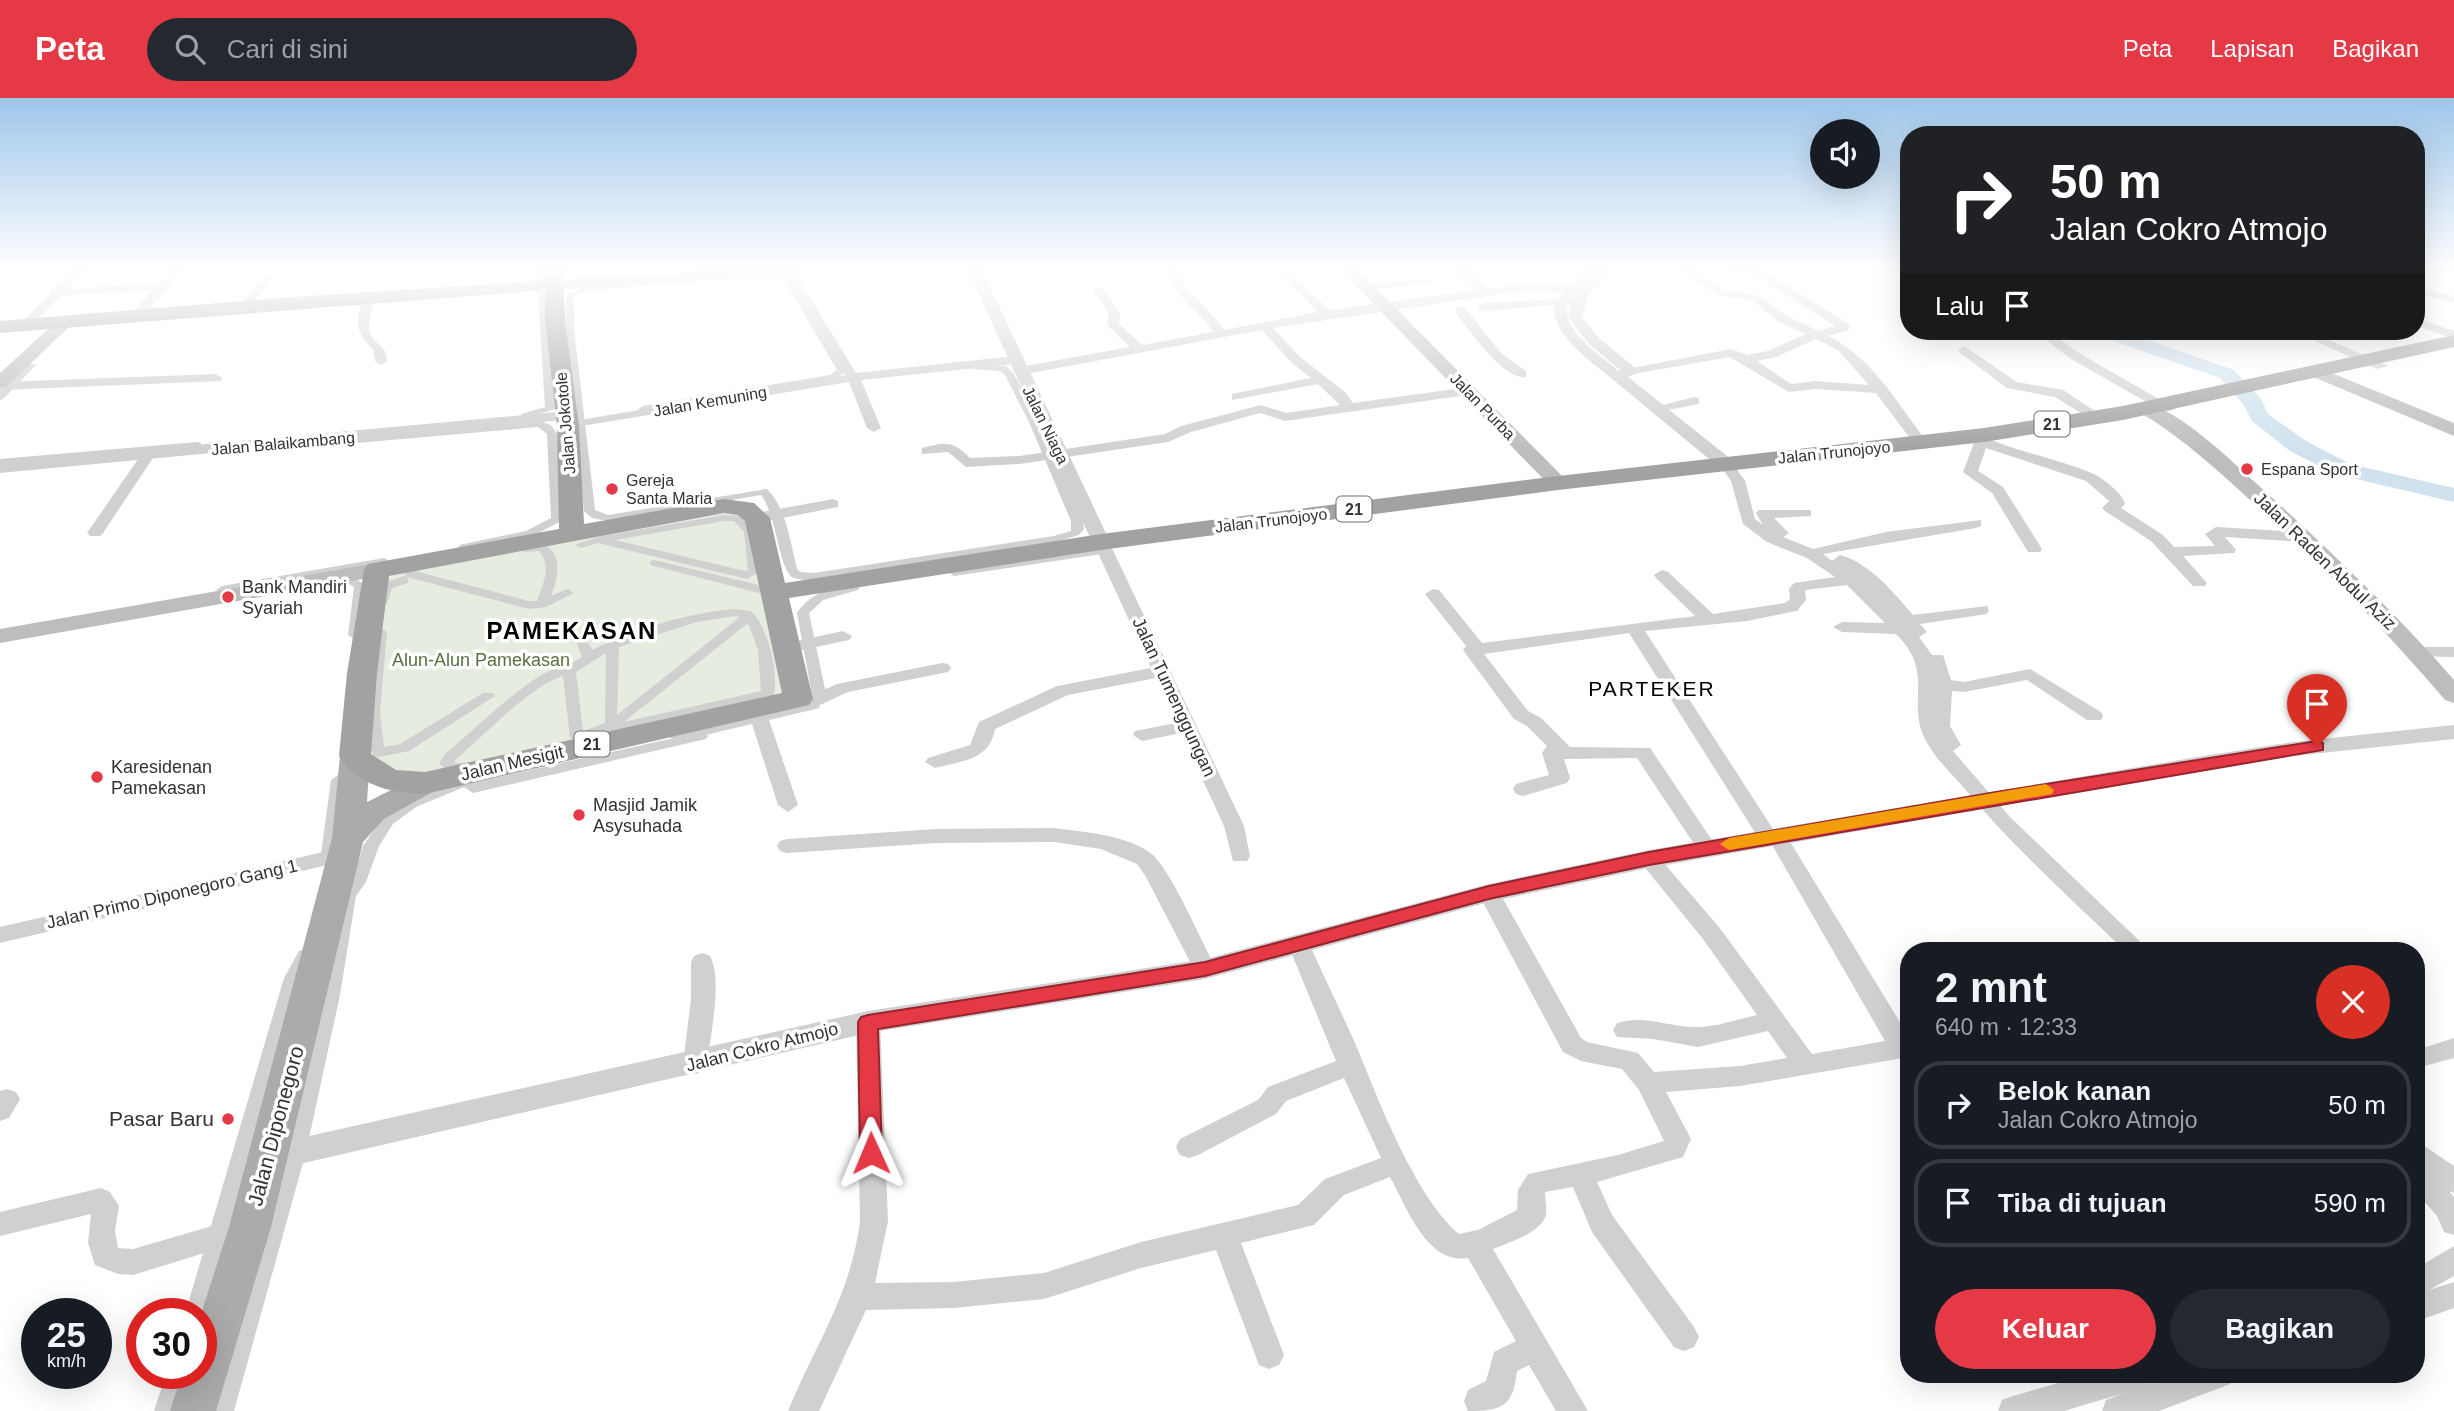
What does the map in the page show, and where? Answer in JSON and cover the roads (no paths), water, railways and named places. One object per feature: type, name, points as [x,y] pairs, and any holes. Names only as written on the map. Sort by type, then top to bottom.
[{"type":"highway","name":"Jalan Jokotole","points":[[557,331],[574,422],[579,545]]},
{"type":"highway","name":"21","points":[[1927,442],[1983,437],[2150,409],[2287,381],[2329,377],[2454,341]]},
{"type":"highway","name":"21","points":[[2376,364],[2454,349]]},
{"type":"highway","name":"Jalan Trunojoyo","points":[[768,591],[1558,483],[1927,442]]},
{"type":"highway","points":[[355,756],[362,673],[377,570],[579,545],[724,506],[745,508],[767,516],[768,591],[798,645],[804,702]]},
{"type":"highway","name":"Jalan Mesigit","points":[[355,756],[366,770],[386,779],[425,783],[674,726],[804,702]]},
{"type":"main road","points":[[13,372],[55,331]]},
{"type":"main road","name":"Jalan Purba","points":[[1409,331],[1558,483]]},
{"type":"main road","points":[[2329,377],[2454,430]]},
{"type":"main road","name":"Jalan Raden Abdul Aziz","points":[[2150,409],[2191,437],[2302,537],[2372,603],[2454,695]]},
{"type":"main road","points":[[0,634],[377,570]]},
{"type":"main road","name":"Jalan Diponegoro","points":[[194,1411],[234,1232],[283,1155],[316,973],[332,903],[355,756]]},
{"type":"main road","name":"Jalan Diponegoro","points":[[341,850],[373,812],[425,783]]},
{"type":"street","points":[[364,331],[367,339],[382,352],[381,361]]},
{"type":"street","points":[[0,462],[545,413],[550,409],[550,402],[545,331]]},
{"type":"street","points":[[570,331],[574,422],[590,511],[596,516],[629,515],[763,491],[769,495],[767,516],[791,570],[797,575],[814,577],[1055,539],[1078,529],[1054,454],[1003,368],[988,366],[854,379]]},
{"type":"street","points":[[574,422],[834,377],[842,371],[817,331]]},
{"type":"street","points":[[825,331],[854,379],[874,428]]},
{"type":"street","name":"Jalan Niaga","points":[[1002,331],[1054,454],[1103,546]]},
{"type":"street","points":[[1120,331],[1139,348]]},
{"type":"street","name":"Jalan Kemuning","points":[[574,422],[854,379],[1018,366],[1139,348],[1224,331]]},
{"type":"street","points":[[1270,331],[1296,360],[1340,396],[1350,409]]},
{"type":"street","points":[[1477,331],[1498,357],[1521,374]]},
{"type":"street","points":[[1583,331],[1606,359],[1624,373],[1658,408],[1726,464],[1738,481],[1748,521],[1773,539],[1813,555],[1851,580],[1901,624],[1935,675],[1964,687],[2031,674],[2094,716]]},
{"type":"street","points":[[1812,331],[1842,347],[1861,365],[1877,389],[1927,442]]},
{"type":"street","points":[[1746,359],[1782,351],[1828,331]]},
{"type":"street","points":[[2053,340],[2150,409]]},
{"type":"street","points":[[2320,340],[2376,364]]},
{"type":"street","points":[[1964,350],[2012,384],[2028,390],[2058,393],[2097,417]]},
{"type":"street","points":[[1624,373],[1731,353],[1746,359],[1789,388],[1816,385],[1877,389]]},
{"type":"street","points":[[0,397],[13,372],[216,378]]},
{"type":"street","points":[[1237,397],[1320,380]]},
{"type":"street","points":[[927,450],[955,447],[963,461],[971,463],[1054,454],[1168,438],[1186,429],[1261,409],[1285,417],[1469,391]]},
{"type":"street","points":[[1658,408],[1694,401]]},
{"type":"street","name":"Jalan Balaikambang","points":[[0,469],[574,422]]},
{"type":"street","points":[[0,634],[505,539],[539,530],[557,520],[552,434],[547,427],[539,424],[146,457],[128,489],[107,513],[95,533]]},
{"type":"street","points":[[2034,549],[1998,490],[1970,472],[1973,457],[1983,437],[2020,457],[2098,482],[2117,500],[2117,504],[2110,508],[2150,532],[2199,583]]},
{"type":"street","points":[[767,516],[833,504]]},
{"type":"street","points":[[1744,511],[1806,513]]},
{"type":"street","points":[[1764,513],[1777,531],[1859,570],[1891,598],[1901,624]]},
{"type":"street","points":[[579,545],[598,540],[724,518],[737,519],[750,531],[754,571],[747,575],[598,540]]},
{"type":"street","points":[[1820,551],[1886,537],[1976,523]]},
{"type":"street","points":[[2172,552],[2228,550],[2213,534],[2216,532],[2302,537]]},
{"type":"street","points":[[579,545],[768,591]]},
{"type":"street","points":[[843,636],[798,645],[803,613],[813,600],[825,594],[1103,546]]},
{"type":"street","name":"Jalan Tumenggungan","points":[[1103,546],[1234,826],[1240,856]]},
{"type":"street","points":[[542,604],[552,580],[551,558],[542,547],[410,572],[529,605],[542,604],[568,593]]},
{"type":"street","points":[[1662,575],[1709,620]]},
{"type":"street","points":[[404,580],[387,586],[383,593],[375,712],[375,744],[379,753],[404,748],[488,696]]},
{"type":"street","points":[[1476,647],[1500,647],[1791,607],[1798,600],[1797,587],[1851,580]]},
{"type":"street","points":[[0,643],[316,583],[357,582],[360,586],[341,850],[303,963],[292,978],[284,1003],[234,1232],[203,1298]]},
{"type":"street","points":[[1433,594],[1476,647]]},
{"type":"street","points":[[1842,627],[1901,624],[1981,610]]},
{"type":"street","points":[[611,726],[618,730],[768,694],[759,628],[749,616],[744,613],[724,614],[671,625],[613,645],[569,671],[542,680],[450,757],[446,764],[453,768],[577,738],[611,726],[749,616]]},
{"type":"street","points":[[1634,627],[1772,836],[1900,1039]]},
{"type":"street","points":[[581,639],[589,658]]},
{"type":"street","points":[[611,726],[613,645]]},
{"type":"street","points":[[1476,647],[1473,652],[1500,682],[1500,690],[1521,715],[1534,722],[1568,754],[1635,750],[1643,752],[1707,848]]},
{"type":"street","points":[[2417,652],[2454,652]]},
{"type":"street","points":[[223,1411],[283,1155],[332,995],[348,894],[362,883],[370,848],[385,823],[422,796],[467,781],[474,788],[761,720],[844,688],[942,668]]},
{"type":"street","points":[[569,671],[577,738]]},
{"type":"street","points":[[934,762],[977,749],[983,743],[986,726],[1047,695],[1162,671]]},
{"type":"street","points":[[1935,675],[1927,722],[1930,734],[1989,799],[2131,942]]},
{"type":"street","points":[[674,726],[675,732],[680,734],[761,720]]},
{"type":"street","points":[[761,720],[788,806]]},
{"type":"street","points":[[1142,734],[1189,726]]},
{"type":"street","name":"Jalan Cokro Atmojo","points":[[283,1155],[868,1022],[1205,969],[1489,893],[1649,859],[2293,749],[2454,732]]},
{"type":"street","points":[[1522,789],[1560,778],[1552,753],[1558,746]]},
{"type":"street","points":[[787,846],[949,836],[1054,835],[1105,842],[1144,859],[1155,873],[1205,969]]},
{"type":"street","name":"Jalan Primo Diponegoro Gang 1","points":[[0,935],[341,850]]},
{"type":"street","points":[[1649,859],[1704,925],[1776,1020],[1806,1065]]},
{"type":"street","points":[[1299,945],[1396,1164],[1444,1242],[1454,1247],[1474,1243],[1528,1219],[1534,1213],[1531,1190],[1537,1182],[1658,1156],[1678,1144],[1648,1083],[1629,1060],[1581,1051],[1572,1045],[1489,893]]},
{"type":"street","points":[[2110,918],[2142,942]]},
{"type":"street","points":[[695,1063],[701,1024],[702,962]]},
{"type":"street","points":[[1625,1030],[1653,1029],[1698,1037],[1776,1020]]},
{"type":"street","points":[[803,1411],[858,1297],[872,1253],[874,1220],[868,1022]]},
{"type":"street","points":[[1648,1083],[1740,1076],[1900,1048]]},
{"type":"street","points":[[2425,1057],[2454,1048]]},
{"type":"street","points":[[1189,1147],[1267,1107],[1278,1094],[1352,1065]]},
{"type":"street","points":[[2425,1158],[2454,1181]]},
{"type":"street","points":[[858,1297],[954,1295],[1036,1288],[1141,1255],[1304,1216],[1317,1209],[1322,1197],[1337,1186],[1396,1164]]},
{"type":"street","points":[[1580,1173],[1602,1223],[1684,1337]]},
{"type":"street","points":[[2425,1183],[2452,1214]]},
{"type":"street","points":[[0,1224],[102,1200],[106,1206],[100,1237],[105,1256],[118,1261],[133,1262],[234,1232]]},
{"type":"street","points":[[1224,1235],[1269,1355]]},
{"type":"street","points":[[1474,1243],[1573,1411]]},
{"type":"street","points":[[2425,1278],[2454,1259]]},
{"type":"street","points":[[2425,1305],[2454,1294]]},
{"type":"street","points":[[1479,1401],[1498,1394],[1503,1388],[1504,1362],[1535,1347]]},
{"type":"street","points":[[2012,1411],[2065,1405],[2118,1383]]},
{"type":"street","points":[[2117,1411],[2189,1383]]},
{"type":"street","points":[[165,1411],[172,1389]]},
{"type":"waterway","points":[[2130,340],[2227,374],[2254,403],[2259,417],[2298,446],[2343,469],[2454,495]]},
{"type":"place","name":"Espana Sport","points":[[2247,469]]},
{"type":"place","name":"Gereja Santa Maria","points":[[612,489]]},
{"type":"place","name":"Bank Mandiri Syariah","points":[[228,597]]},
{"type":"place","name":"Karesidenan Pamekasan","points":[[97,777]]},
{"type":"place","name":"Masjid Jamik Asysuhada","points":[[579,815]]},
{"type":"place","name":"Pasar Baru","points":[[228,1119]]},
{"type":"district","name":"PAMEKASAN","points":[[572,631]]},
{"type":"district","name":"PARTEKER","points":[[1652,689]]},
{"type":"park label","name":"Alun-Alun Pamekasan","points":[[481,660]]}]
